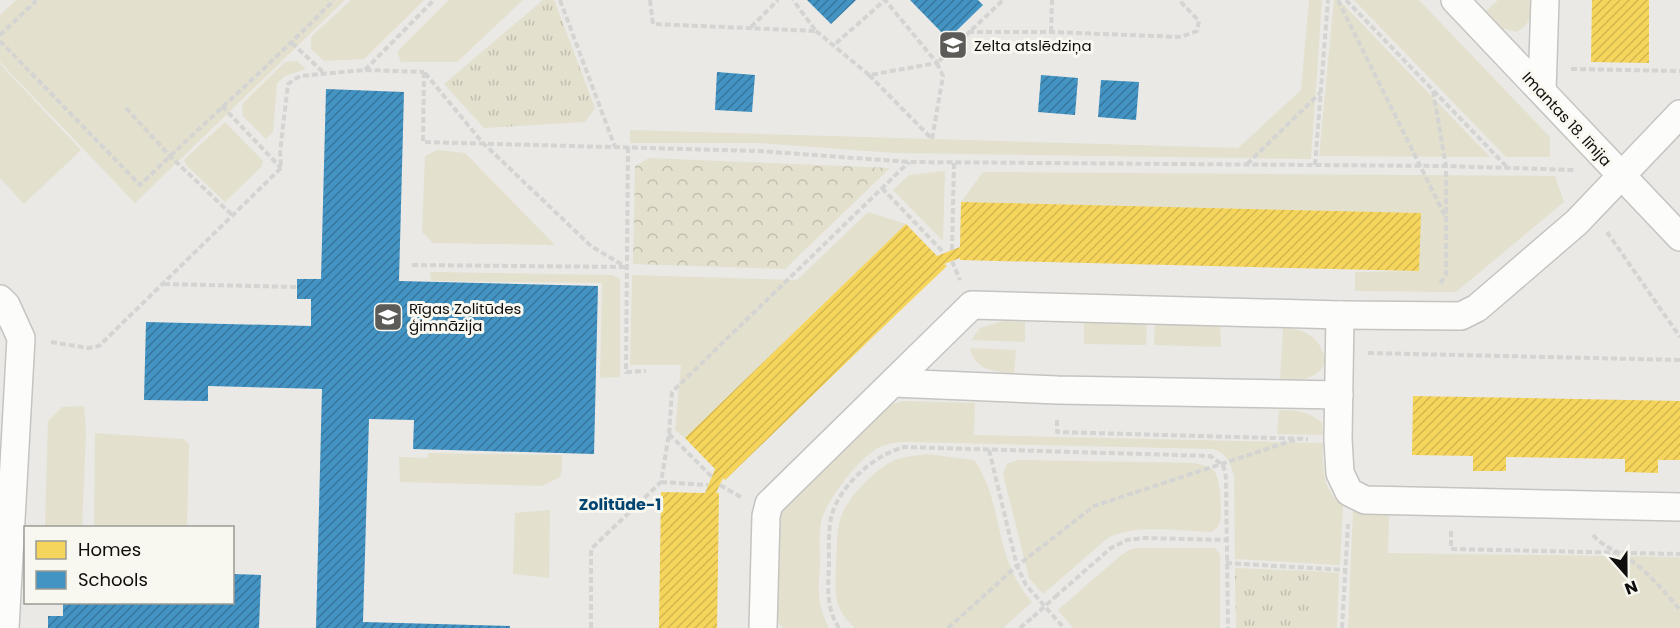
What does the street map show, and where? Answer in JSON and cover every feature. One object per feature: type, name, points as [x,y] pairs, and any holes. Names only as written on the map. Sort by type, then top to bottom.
[{"type":"street","name":"Imantas 18. līnija","points":[[1455,0],[1680,237]]},
{"type":"street","points":[[1542,91],[1545,0]]},
{"type":"street","points":[[763,628],[766,516],[769,504],[972,305],[1461,316],[1478,308],[1577,222],[1680,114]]},
{"type":"street","points":[[0,299],[6,305],[21,338],[7,468],[5,628]]},
{"type":"street","points":[[1340,315],[1338,439],[1340,473],[1349,492],[1365,500],[1680,507]]},
{"type":"street","points":[[892,383],[1057,390],[1339,394]]},
{"type":"path","points":[[0,35],[35,2],[34,0]]},
{"type":"path","points":[[0,41],[140,185],[292,43],[334,0]]},
{"type":"path","points":[[364,70],[434,0]]},
{"type":"path","points":[[560,0],[615,147]]},
{"type":"path","points":[[650,0],[653,24],[816,31]]},
{"type":"path","points":[[750,28],[778,0]]},
{"type":"path","points":[[793,0],[816,31],[869,75],[932,139],[943,76],[937,63],[885,0],[834,45]]},
{"type":"path","points":[[869,75],[937,63],[1004,0]]},
{"type":"path","points":[[1051,32],[1052,0]]},
{"type":"path","points":[[968,32],[1051,32],[1181,37],[1197,31],[1199,21],[1179,0]]},
{"type":"path","points":[[1315,165],[1328,0]]},
{"type":"path","points":[[1338,0],[1446,218]]},
{"type":"path","points":[[1346,0],[1507,167]]},
{"type":"path","points":[[292,43],[325,74]]},
{"type":"path","points":[[1564,69],[1680,71]]},
{"type":"path","points":[[21,338],[88,348],[99,346],[281,168],[280,152],[288,84],[300,76],[364,70],[424,72],[482,142],[591,246],[626,267]]},
{"type":"path","points":[[424,72],[423,142],[759,151],[910,162],[1507,167],[1580,170],[1622,177]]},
{"type":"path","points":[[1418,316],[1446,275],[1446,166],[1434,91]]},
{"type":"path","points":[[1247,164],[1321,93]]},
{"type":"path","points":[[222,106],[281,168]]},
{"type":"path","points":[[126,108],[170,156],[233,216]]},
{"type":"path","points":[[628,147],[626,372],[646,371]]},
{"type":"path","points":[[591,628],[591,549],[661,482],[669,434],[672,392],[910,162]]},
{"type":"path","points":[[952,250],[954,162]]},
{"type":"path","points":[[882,188],[944,253]]},
{"type":"path","points":[[1603,227],[1680,337]]},
{"type":"path","points":[[412,265],[626,267]]},
{"type":"path","points":[[164,284],[297,287]]},
{"type":"path","points":[[1340,352],[1680,360]]},
{"type":"path","points":[[1057,390],[1057,432],[1338,439]]},
{"type":"path","points":[[669,434],[712,477]]},
{"type":"path","points":[[948,628],[1017,566],[1094,506],[1297,439]]},
{"type":"path","points":[[839,628],[832,618],[827,599],[830,520],[835,506],[856,477],[882,455],[905,447],[1210,456],[1223,465],[1226,477],[1228,628]]},
{"type":"path","points":[[989,450],[1017,566],[1026,585],[1064,628]]},
{"type":"path","points":[[661,482],[708,485]]},
{"type":"path","points":[[720,485],[744,499]]},
{"type":"path","points":[[1342,628],[1349,492]]},
{"type":"path","points":[[1452,502],[1451,549],[1680,554]]},
{"type":"path","points":[[1567,505],[1601,544],[1630,559],[1667,594],[1680,610]]},
{"type":"path","points":[[1020,628],[1111,548],[1127,540],[1144,538],[1226,540]]},
{"type":"path","points":[[1226,563],[1345,570]]},
{"type":"green space","points":[[16,0],[345,0],[135,203],[0,62],[0,15]]},
{"type":"green space","points":[[351,0],[424,0],[364,59],[324,61],[311,49],[311,37]]},
{"type":"green space","points":[[449,0],[523,0],[457,62],[401,62],[397,52]]},
{"type":"green space","points":[[543,0],[554,0],[595,108],[585,122],[484,128],[444,84]]},
{"type":"green space","points":[[1309,0],[1322,0],[1311,159],[895,153],[760,143],[630,143],[630,130],[1238,148],[1301,90]]},
{"type":"green space","points":[[1334,0],[1339,0],[1490,157],[1319,156]]},
{"type":"green space","points":[[1354,0],[1419,0],[1550,137],[1550,157],[1506,157]]},
{"type":"green space","points":[[1498,0],[1532,0],[1531,15],[1521,29],[1516,32],[1502,28],[1486,11]]},
{"type":"green space","points":[[297,61],[306,69],[285,76],[277,83],[273,132],[266,139],[243,116],[242,104],[285,62]]},
{"type":"green space","points":[[0,64],[81,150],[24,204],[0,178]]},
{"type":"green space","points":[[225,122],[263,161],[262,166],[225,202],[187,166],[184,160]]},
{"type":"green space","points":[[437,150],[465,153],[555,245],[433,243],[422,232],[425,156]]},
{"type":"green space","points":[[649,158],[890,168],[785,269],[633,264],[635,166]]},
{"type":"green space","points":[[945,171],[943,241],[893,190],[909,175]]},
{"type":"green space","points":[[983,172],[1555,176],[1564,202],[1456,292],[1355,291],[1355,272],[1419,271],[1420,213],[961,202]]},
{"type":"green space","points":[[868,212],[906,224],[685,438],[675,430],[681,365],[630,365],[632,275],[797,280]]},
{"type":"green space","points":[[430,272],[612,275],[620,279],[620,377],[600,378],[602,283],[431,281]]},
{"type":"green space","points":[[1003,321],[1025,322],[1025,342],[971,340],[980,328]]},
{"type":"green space","points":[[1084,323],[1147,324],[1146,345],[1084,344]]},
{"type":"green space","points":[[1155,324],[1220,325],[1221,347],[1154,345]]},
{"type":"green space","points":[[1283,327],[1306,333],[1320,346],[1326,361],[1313,376],[1280,380]]},
{"type":"green space","points":[[970,348],[1016,350],[1014,374],[993,371],[981,366]]},
{"type":"green space","points":[[904,401],[975,403],[974,435],[1323,443],[1327,485],[1343,505],[1340,565],[1235,559],[1234,476],[1227,459],[1222,453],[1213,449],[897,443],[880,447],[863,459],[838,489],[822,518],[819,597],[829,628],[783,628],[776,619],[778,529],[780,516],[785,506],[888,405]]},
{"type":"green space","points":[[84,406],[86,432],[82,526],[45,526],[48,421],[62,407]]},
{"type":"green space","points":[[1279,410],[1296,411],[1312,416],[1322,423],[1323,435],[1277,434]]},
{"type":"green space","points":[[95,433],[183,439],[189,444],[187,526],[94,526]]},
{"type":"green space","points":[[428,453],[562,455],[562,470],[560,477],[542,486],[400,482],[399,457],[428,458]]},
{"type":"green space","points":[[927,454],[974,460],[982,472],[992,498],[1010,566],[1025,594],[1032,602],[1003,628],[855,628],[839,607],[835,584],[837,537],[843,511],[862,485],[887,464],[902,458]]},
{"type":"green space","points":[[1018,460],[1204,465],[1213,470],[1218,479],[1221,502],[1220,523],[1211,532],[1146,529],[1109,537],[1043,594],[1029,578],[1003,474],[1007,464]]},
{"type":"green space","points":[[550,510],[549,578],[513,574],[515,513]]},
{"type":"green space","points":[[1353,511],[1367,515],[1389,515],[1388,553],[1680,557],[1680,628],[1348,628]]},
{"type":"green space","points":[[1215,548],[1220,555],[1220,628],[1073,628],[1058,610],[1120,556],[1131,549]]},
{"type":"green space","points":[[1235,568],[1311,571],[1310,628],[1236,628]]},
{"type":"green space","points":[[1311,571],[1339,573],[1337,628],[1310,628]]},
{"type":"building: Homes","points":[[1592,0],[1649,0],[1649,63],[1591,62]]},
{"type":"building: Homes","points":[[961,202],[1421,213],[1419,271],[960,260],[960,258],[944,264],[947,266],[725,480],[723,478],[716,493],[719,493],[717,628],[659,628],[661,492],[705,493],[715,469],[685,438],[906,224],[937,256],[960,247]]},
{"type":"building: Homes","points":[[1413,396],[1680,401],[1680,460],[1658,460],[1658,473],[1625,472],[1625,459],[1506,457],[1506,471],[1473,471],[1473,456],[1412,455]]},
{"type":"building: Schools","points":[[807,0],[856,0],[831,24]]},
{"type":"building: Schools","points":[[910,0],[978,0],[983,5],[948,39]]},
{"type":"building: Schools","points":[[717,72],[755,75],[752,112],[715,110]]},
{"type":"building: Schools","points":[[1041,75],[1078,78],[1075,115],[1038,112]]},
{"type":"building: Schools","points":[[1101,80],[1139,82],[1136,120],[1098,117]]},
{"type":"building: Schools","points":[[326,89],[404,92],[399,281],[598,286],[594,454],[413,449],[414,420],[369,419],[363,622],[510,626],[510,628],[316,628],[322,389],[208,386],[208,401],[144,400],[146,322],[311,326],[311,299],[297,299],[297,279],[321,279]]},
{"type":"building: Schools","points":[[234,574],[261,575],[259,628],[48,628],[48,616],[63,616],[63,604],[234,604]]},
{"type":"place","name":"Zelta atslēdziņa","points":[[953,45]]},
{"type":"place","name":"Rīgas Zolitūdes ģimnāzija","points":[[388,317]]},
{"type":"district","name":"Zolitūde-1","points":[[620,504]]}]
